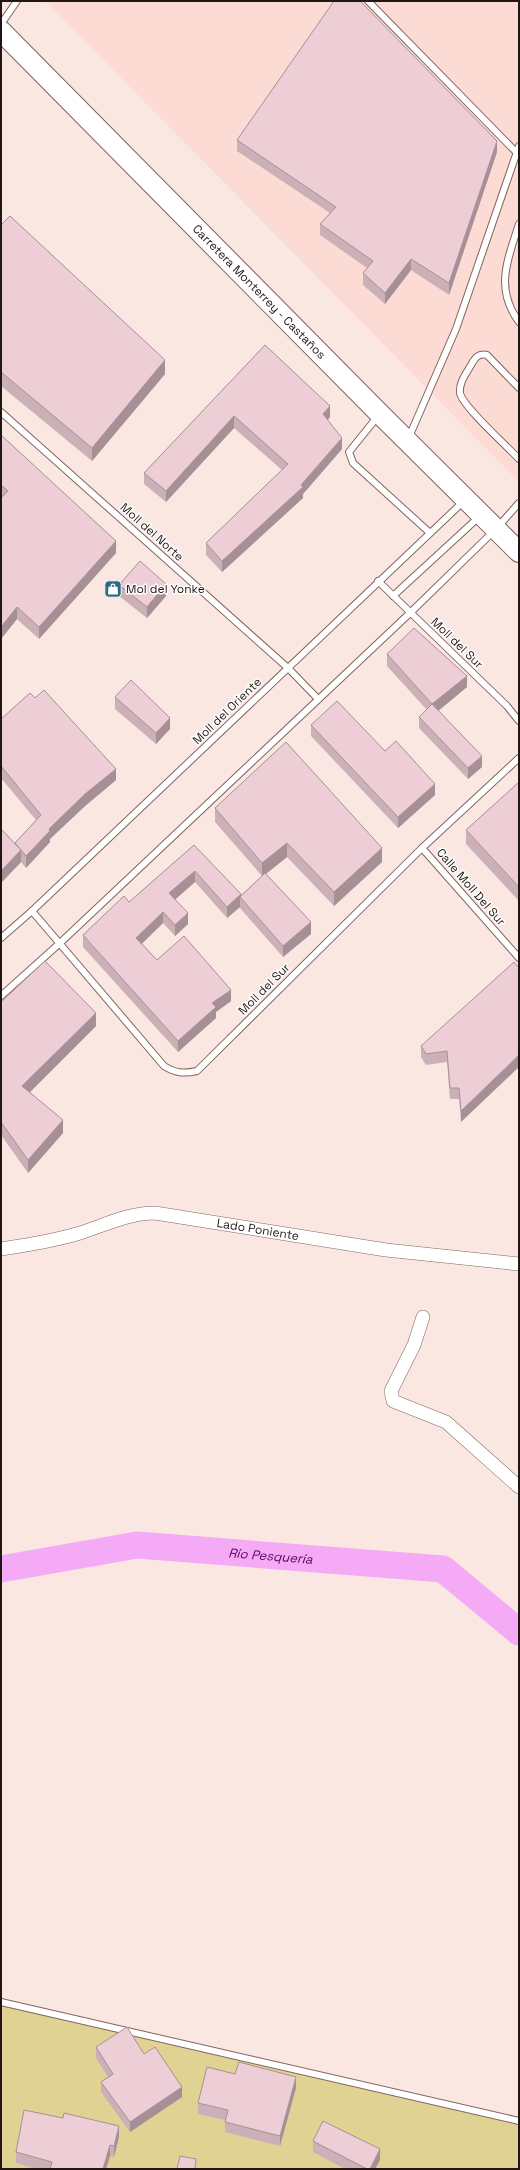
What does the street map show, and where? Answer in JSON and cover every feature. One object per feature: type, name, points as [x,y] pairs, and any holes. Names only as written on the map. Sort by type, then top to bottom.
[{"type":"main road","name":"Carretera Monterrey - Castaños","points":[[1,31],[380,414],[519,552]]},
{"type":"street","name":"Lado Poniente","points":[[1,1249],[32,1245],[80,1233],[143,1213],[155,1212],[386,1250],[519,1264]]},
{"type":"street","points":[[423,1317],[414,1346],[391,1391],[393,1401],[446,1422],[519,1487]]},
{"type":"lane","points":[[1,24],[17,1]]},
{"type":"lane","points":[[368,1],[517,153]]},
{"type":"lane","points":[[407,441],[456,329],[519,146]]},
{"type":"lane","points":[[519,224],[504,272],[504,286],[507,300],[519,322]]},
{"type":"lane","points":[[519,388],[487,355],[483,354],[475,357],[461,381],[460,388],[463,402],[519,459]]},
{"type":"lane","name":"Moll del Norte","points":[[1,412],[288,668],[318,699]]},
{"type":"lane","points":[[380,414],[349,452],[353,463],[430,533]]},
{"type":"lane","name":"Moll del Oriente","points":[[1,938],[32,911],[466,499]]},
{"type":"lane","points":[[1,996],[60,943],[410,613],[496,529],[519,503]]},
{"type":"lane","points":[[392,596],[482,514]]},
{"type":"lane","name":"Moll del Sur","points":[[378,581],[507,706],[519,721]]},
{"type":"lane","name":"Moll del Sur","points":[[32,911],[164,1066],[173,1072],[185,1073],[197,1071],[422,848],[519,758]]},
{"type":"lane","name":"Calle Moll Del Sur","points":[[422,848],[519,958]]},
{"type":"lane","points":[[1,2002],[519,2121]]},
{"type":"shaded area","points":[[45,1],[519,1],[519,482]]},
{"type":"shaded area","points":[[1,2002],[519,2121],[519,2169],[1,2169]]},
{"type":"building","points":[[334,1],[360,1],[497,141],[449,283],[411,259],[385,293],[363,273],[373,261],[320,224],[336,207],[237,140]]},
{"type":"building","points":[[10,216],[165,360],[92,448],[1,372],[1,225]]},
{"type":"building","points":[[265,345],[330,406],[323,414],[342,438],[301,485],[303,487],[222,561],[206,543],[288,464],[234,416],[166,491],[144,473]]},
{"type":"building","points":[[1,435],[116,541],[39,627],[17,607],[1,627],[1,498],[8,491],[1,485]]},
{"type":"building","points":[[140,561],[166,584],[147,607],[119,585]]},
{"type":"building","points":[[414,628],[467,676],[432,704],[387,654]]},
{"type":"building","points":[[131,680],[170,718],[156,733],[115,697]]},
{"type":"building","points":[[44,690],[116,769],[85,794],[49,829],[50,831],[26,856],[15,843],[41,815],[1,766],[1,719],[30,693],[35,698]]},
{"type":"building","points":[[337,701],[385,751],[396,741],[435,784],[398,817],[311,725]]},
{"type":"building","points":[[432,704],[482,756],[468,768],[419,717]]},
{"type":"building","points":[[286,742],[382,848],[334,892],[287,843],[262,863],[215,808]]},
{"type":"building","points":[[519,782],[519,887],[466,830]]},
{"type":"building","points":[[1,829],[21,850],[1,871]]},
{"type":"building","points":[[194,845],[241,894],[227,907],[195,871],[169,893],[188,913],[175,925],[163,912],[136,938],[157,960],[184,936],[231,990],[212,1003],[216,1007],[178,1041],[83,935],[124,896],[129,902]]},
{"type":"building","points":[[265,873],[311,922],[283,946],[240,897]]},
{"type":"building","points":[[45,961],[96,1013],[22,1086],[63,1120],[28,1160],[1,1122],[1,1002]]},
{"type":"building","points":[[514,962],[519,968],[519,1055],[461,1111],[459,1088],[450,1088],[447,1051],[426,1054],[421,1046]]},
{"type":"building","points":[[127,2027],[144,2054],[155,2047],[182,2087],[130,2122],[101,2082],[113,2074],[96,2047]]},
{"type":"building","points":[[239,2062],[296,2077],[280,2136],[225,2122],[228,2110],[198,2103],[207,2067],[235,2074]]},
{"type":"building","points":[[24,2110],[63,2118],[64,2113],[119,2126],[114,2146],[110,2145],[103,2169],[50,2169],[52,2162],[16,2152]]},
{"type":"building","points":[[323,2121],[380,2149],[370,2169],[367,2169],[313,2141]]},
{"type":"building","points":[[180,2156],[196,2159],[195,2169],[177,2169]]},
{"type":"waterway","name":"Río Pesquería","points":[[1,1569],[137,1545],[443,1569],[519,1632]]},
{"type":"place","name":"Mol del Yonke","points":[[113,589]]}]
